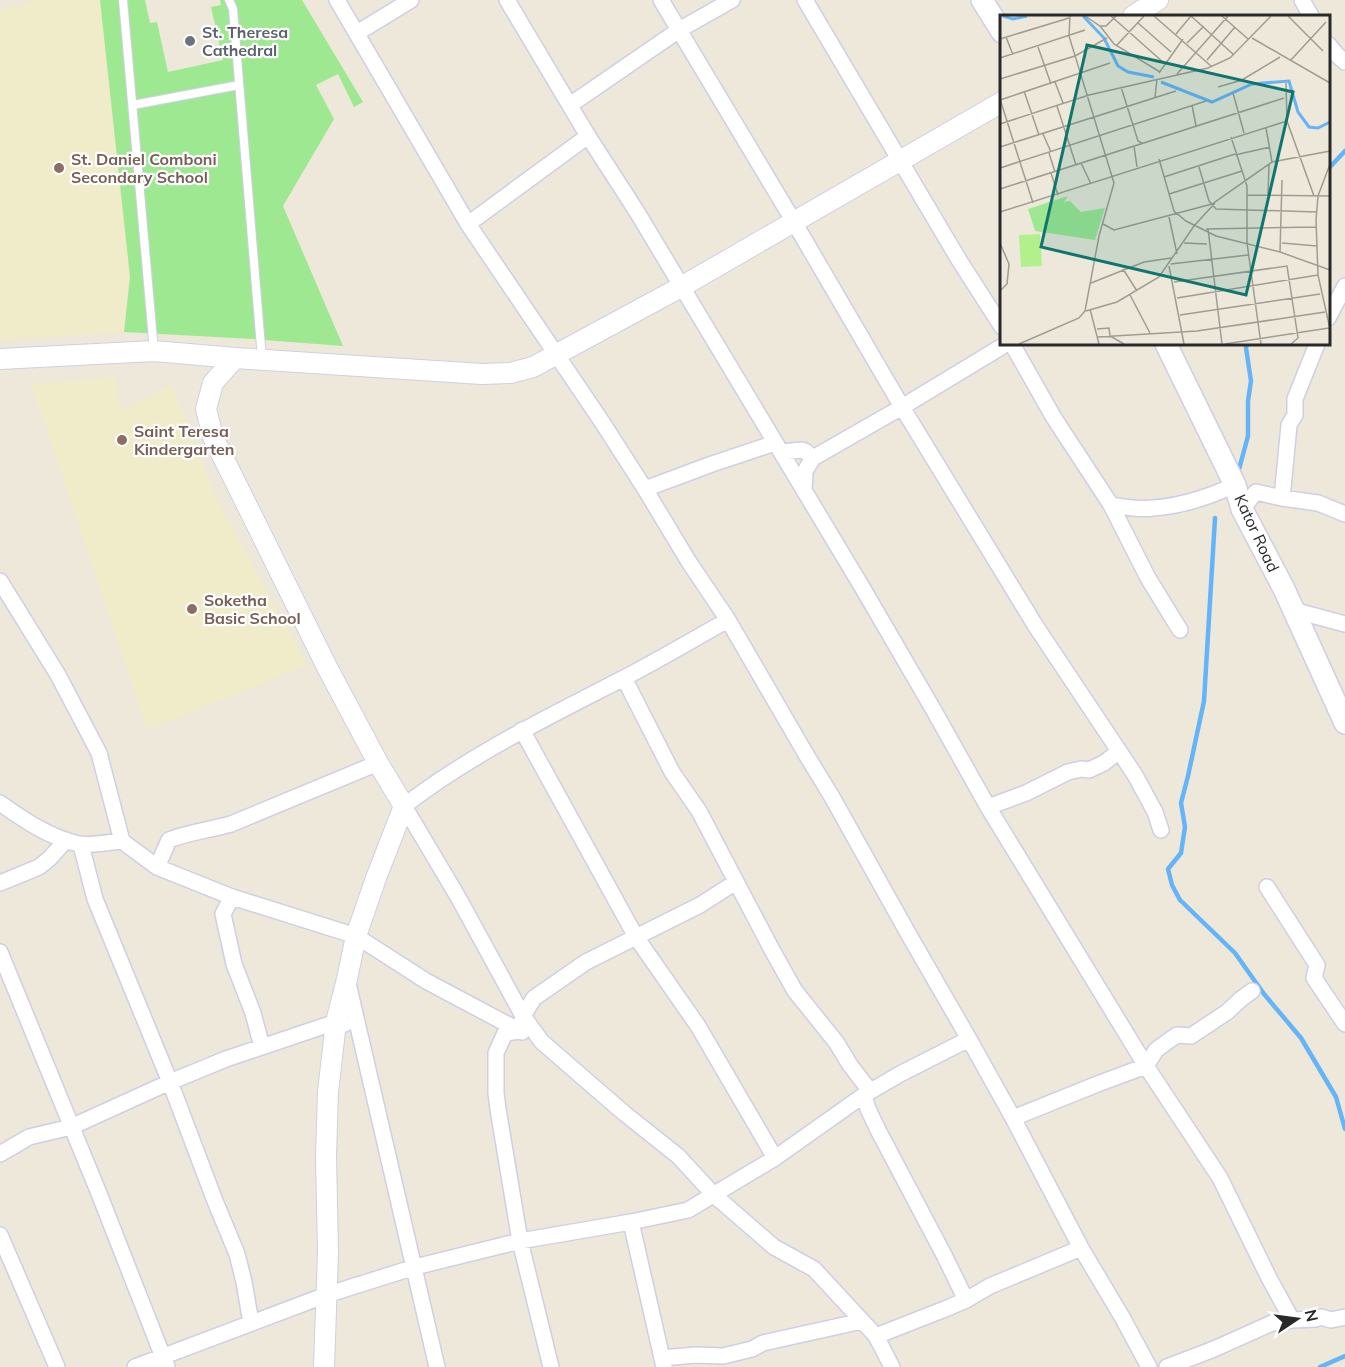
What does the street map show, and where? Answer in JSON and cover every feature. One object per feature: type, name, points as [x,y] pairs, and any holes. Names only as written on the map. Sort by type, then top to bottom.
[{"type":"main road","points":[[982,0],[1000,29]]},
{"type":"main road","name":"Kator Road","points":[[1166,345],[1235,485],[1242,509],[1293,610],[1345,723]]},
{"type":"street","points":[[337,0],[468,224],[557,354],[728,620],[832,797],[969,1039],[1081,1248],[1149,1367]]},
{"type":"street","points":[[357,33],[411,0]]},
{"type":"street","points":[[507,0],[804,490],[988,807],[1146,1066],[1220,1178],[1292,1320]]},
{"type":"street","points":[[661,0],[902,407],[1035,625],[1140,784],[1155,812],[1161,830]]},
{"type":"street","points":[[570,105],[679,30],[732,0]]},
{"type":"street","points":[[805,0],[959,260],[1000,324]]},
{"type":"street","points":[[1302,0],[1310,15]]},
{"type":"street","points":[[1330,45],[1345,62]]},
{"type":"street","points":[[0,359],[154,351],[482,374],[510,373],[533,367],[681,287],[1000,103]]},
{"type":"street","points":[[468,224],[588,136]]},
{"type":"street","points":[[1330,316],[1345,286]]},
{"type":"street","points":[[804,490],[806,471],[813,458],[1004,345]]},
{"type":"street","points":[[1013,345],[1054,418],[1111,505],[1148,578],[1179,630]]},
{"type":"street","points":[[1282,498],[1289,425],[1295,415],[1295,399],[1317,345]]},
{"type":"street","points":[[235,358],[213,383],[206,409],[213,437],[328,669],[378,763],[452,887],[521,1023]]},
{"type":"street","points":[[645,489],[778,448],[802,450],[813,458]]},
{"type":"street","points":[[1111,505],[1152,509],[1212,495],[1235,485]]},
{"type":"street","points":[[1242,509],[1256,492],[1343,508]]},
{"type":"street","points":[[0,581],[58,675],[99,753],[122,841],[157,867],[232,897],[356,936],[426,981],[521,1023],[601,1094],[678,1156],[714,1195],[774,1247],[814,1269],[876,1336],[892,1367]]},
{"type":"street","points":[[1293,610],[1345,624]]},
{"type":"street","points":[[324,1367],[328,1252],[326,1156],[328,1092],[336,1022],[356,936],[404,806],[439,780],[522,730],[624,678],[728,620]]},
{"type":"street","points":[[624,678],[672,772],[699,811],[795,991],[836,1042],[867,1093],[868,1109],[878,1130],[966,1300]]},
{"type":"street","points":[[522,730],[636,937],[698,1026],[775,1158]]},
{"type":"street","points":[[988,807],[1026,793],[1068,772],[1089,770],[1104,763],[1119,751]]},
{"type":"street","points":[[157,867],[169,840],[231,824],[378,763]]},
{"type":"street","points":[[0,803],[34,826],[81,845],[122,841]]},
{"type":"street","points":[[0,883],[39,867],[66,840]]},
{"type":"street","points":[[81,845],[95,899],[237,1254],[251,1323]]},
{"type":"street","points":[[550,1367],[520,1241],[497,1101],[496,1053],[505,1034],[521,1023],[534,998],[586,962],[700,905],[736,882]]},
{"type":"street","points":[[1267,887],[1317,965],[1314,978],[1345,1024]]},
{"type":"street","points":[[232,897],[223,914],[234,964],[253,1013],[262,1047]]},
{"type":"street","points":[[0,952],[165,1362]]},
{"type":"street","points":[[347,979],[437,1367]]},
{"type":"street","points":[[1013,1118],[1146,1066],[1156,1050],[1171,1039],[1177,1035],[1191,1036],[1227,1012],[1252,991]]},
{"type":"street","points":[[0,1154],[29,1137],[71,1127],[226,1059],[336,1022],[360,1028]]},
{"type":"street","points":[[135,1367],[165,1362],[251,1323],[326,1295],[415,1267],[520,1241],[688,1210],[775,1158],[867,1093],[969,1039]]},
{"type":"street","points":[[631,1222],[663,1362],[696,1355],[723,1356],[752,1349],[763,1343],[862,1321]]},
{"type":"street","points":[[0,1235],[57,1367]]},
{"type":"street","points":[[876,1336],[966,1300],[990,1286],[1081,1248]]},
{"type":"street","points":[[1167,1367],[1272,1323],[1321,1317],[1331,1320],[1345,1317]]},
{"type":"lane","points":[[123,0],[154,351]]},
{"type":"lane","points":[[229,0],[233,9],[262,358]]},
{"type":"lane","points":[[133,105],[240,85]]},
{"type":"shaded area","name":"St. Daniel Comboni Secondary School","points":[[38,0],[100,0],[130,277],[124,332],[0,340],[0,11]]},
{"type":"shaded area","points":[[115,377],[121,411],[172,384],[216,498],[307,665],[147,730],[31,384]]},
{"type":"green space","points":[[100,0],[145,0],[150,23],[157,22],[168,72],[223,60],[211,7],[221,5],[220,0],[302,0],[363,102],[354,107],[338,74],[316,85],[334,119],[283,206],[343,346],[124,332],[130,277]]},
{"type":"waterway","points":[[1330,167],[1345,151]]},
{"type":"waterway","points":[[1238,473],[1248,436],[1248,401],[1251,381],[1247,345]]},
{"type":"waterway","points":[[1215,518],[1204,701],[1181,803],[1185,827],[1181,853],[1168,869],[1172,885],[1180,900],[1235,953],[1264,994],[1301,1038],[1336,1097],[1345,1129]]},
{"type":"waterway","points":[[1320,1367],[1345,1356]]},
{"type":"place","name":"St. Theresa Cathedral","points":[[190,41]]},
{"type":"place","name":"St. Daniel Comboni Secondary School","points":[[59,168]]},
{"type":"place","name":"Saint Teresa Kindergarten","points":[[122,440]]},
{"type":"place","name":"Soketha Basic School","points":[[192,609]]}]
